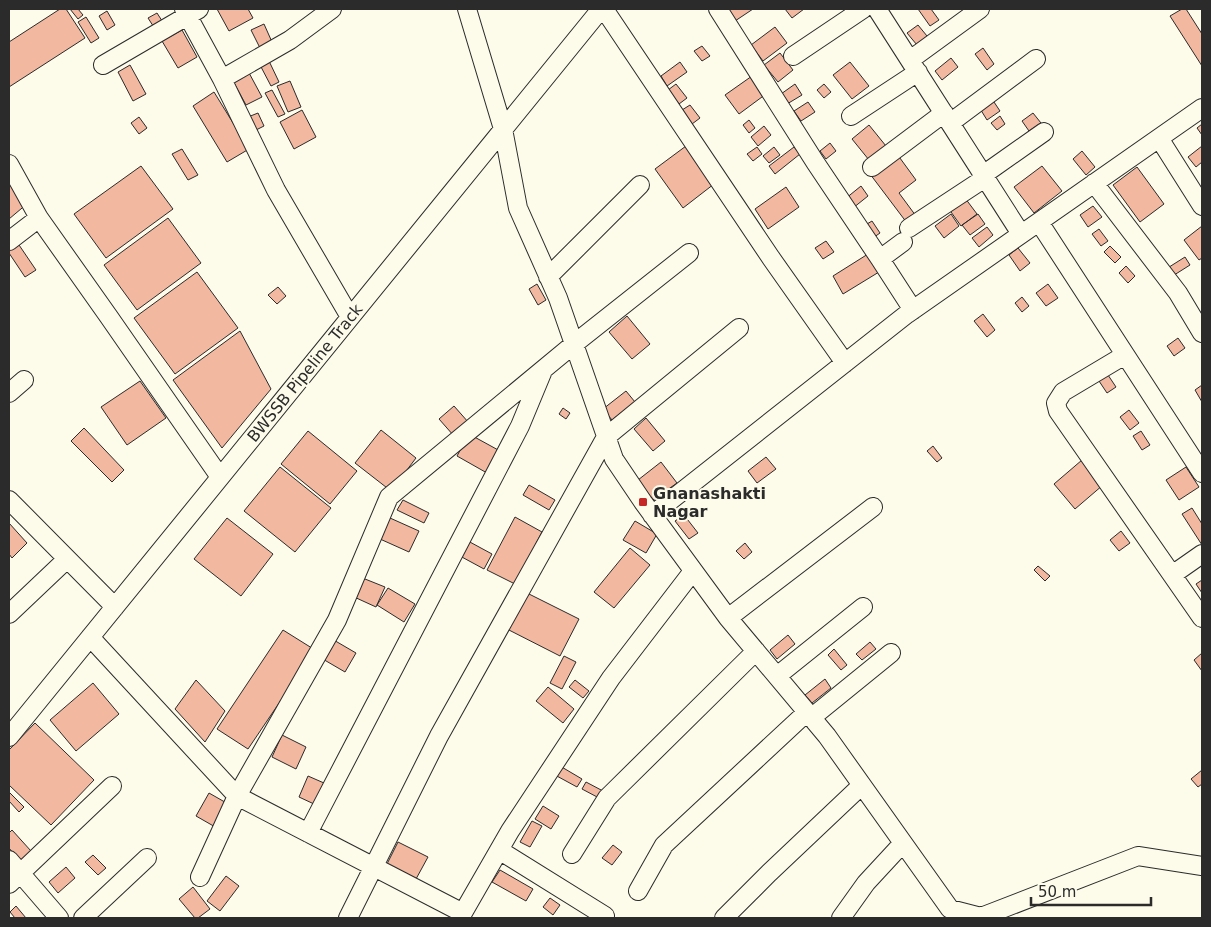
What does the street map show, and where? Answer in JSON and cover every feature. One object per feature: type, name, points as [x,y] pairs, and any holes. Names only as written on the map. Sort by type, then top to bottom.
[{"type":"street","points":[[222,79],[290,40],[332,9]]},
{"type":"street","points":[[467,9],[503,130],[518,208],[574,344],[614,459],[652,515],[728,618],[809,715],[862,785],[950,910],[981,917],[1138,856],[1202,866]]},
{"type":"street","points":[[603,9],[845,363]]},
{"type":"street","name":"BWSSB Pipeline Track","points":[[9,737],[603,9]]},
{"type":"street","points":[[718,9],[815,162],[913,310]]},
{"type":"street","points":[[793,56],[863,9]]},
{"type":"street","points":[[877,9],[1021,234]]},
{"type":"street","points":[[851,116],[914,66],[980,9]]},
{"type":"street","points":[[103,65],[190,11],[276,190],[350,317]]},
{"type":"street","points":[[872,167],[1036,59]]},
{"type":"street","points":[[652,515],[913,310],[1202,108]]},
{"type":"street","points":[[880,258],[906,235],[1044,132]]},
{"type":"street","points":[[1160,138],[1202,206]]},
{"type":"street","points":[[9,164],[39,218],[220,477]]},
{"type":"street","points":[[1094,183],[1178,293],[1202,333]]},
{"type":"street","points":[[548,277],[640,185]]},
{"type":"street","points":[[9,241],[39,218]]},
{"type":"street","points":[[1038,222],[1202,473]]},
{"type":"street","points":[[200,877],[237,796],[336,620],[389,497],[574,344],[689,253]]},
{"type":"street","points":[[348,918],[439,736],[606,437],[739,328]]},
{"type":"street","points":[[1125,355],[1063,392],[1056,402],[1058,411],[1202,618]]},
{"type":"street","points":[[308,833],[520,426],[544,369]]},
{"type":"street","points":[[9,393],[24,380]]},
{"type":"street","points":[[10,503],[115,607]]},
{"type":"street","points":[[728,618],[872,507]]},
{"type":"street","points":[[1172,575],[1202,554]]},
{"type":"street","points":[[9,614],[67,559]]},
{"type":"street","points":[[90,637],[237,796],[374,866],[461,916],[500,850],[611,678],[693,571]]},
{"type":"street","points":[[777,676],[864,607]]},
{"type":"street","points":[[572,854],[606,798],[756,651]]},
{"type":"street","points":[[638,891],[664,845],[809,715],[891,653]]},
{"type":"street","points":[[724,918],[768,873],[862,785]]},
{"type":"street","points":[[59,918],[12,872],[112,786]]},
{"type":"street","points":[[841,918],[866,884],[903,843]]},
{"type":"street","points":[[500,850],[605,916]]},
{"type":"street","points":[[83,918],[147,858]]},
{"type":"building","points":[[60,9],[66,9],[85,38],[9,87],[9,42]]},
{"type":"building","points":[[70,9],[78,9],[83,15],[78,19]]},
{"type":"building","points":[[217,9],[248,9],[253,18],[229,31]]},
{"type":"building","points":[[727,9],[753,9],[735,21]]},
{"type":"building","points":[[785,9],[804,9],[792,18]]},
{"type":"building","points":[[918,9],[931,9],[939,20],[930,26]]},
{"type":"building","points":[[1182,9],[1186,9],[1202,34],[1202,66],[1170,16]]},
{"type":"building","points":[[107,11],[115,25],[107,30],[99,16]]},
{"type":"building","points":[[157,13],[166,27],[157,32],[148,18]]},
{"type":"building","points":[[86,17],[99,38],[91,43],[78,22]]},
{"type":"building","points":[[264,24],[272,42],[260,48],[251,30]]},
{"type":"building","points":[[918,25],[927,36],[917,45],[907,33]]},
{"type":"building","points":[[775,27],[787,43],[763,61],[751,45]]},
{"type":"building","points":[[182,30],[197,57],[178,68],[162,41]]},
{"type":"building","points":[[702,46],[710,56],[702,61],[694,51]]},
{"type":"building","points":[[983,48],[994,64],[987,70],[975,54]]},
{"type":"building","points":[[780,53],[793,70],[778,82],[764,65]]},
{"type":"building","points":[[951,58],[958,67],[942,80],[935,71]]},
{"type":"building","points":[[269,61],[279,82],[271,86],[260,65]]},
{"type":"building","points":[[680,62],[687,72],[667,86],[661,76]]},
{"type":"building","points":[[850,62],[869,86],[852,99],[833,75]]},
{"type":"building","points":[[130,65],[146,94],[133,101],[118,72]]},
{"type":"building","points":[[248,71],[262,97],[246,105],[232,79]]},
{"type":"building","points":[[752,76],[766,94],[739,114],[725,95]]},
{"type":"building","points":[[290,81],[301,107],[288,112],[277,86]]},
{"type":"building","points":[[676,84],[687,98],[679,104],[668,90]]},
{"type":"building","points":[[795,84],[802,95],[787,104],[781,94]]},
{"type":"building","points":[[824,84],[831,92],[824,98],[817,90]]},
{"type":"building","points":[[272,90],[285,114],[278,117],[265,93]]},
{"type":"building","points":[[214,92],[249,149],[227,162],[193,106]]},
{"type":"building","points":[[992,99],[1000,111],[987,120],[979,107]]},
{"type":"building","points":[[808,102],[815,112],[801,121],[794,111]]},
{"type":"building","points":[[690,105],[700,118],[692,124],[682,110]]},
{"type":"building","points":[[302,110],[316,137],[294,149],[280,122]]},
{"type":"building","points":[[258,113],[264,126],[254,131],[248,117]]},
{"type":"building","points":[[1033,113],[1041,123],[1029,131],[1022,121]]},
{"type":"building","points":[[1000,116],[1005,124],[997,130],[991,123]]},
{"type":"building","points":[[139,117],[147,128],[139,134],[131,123]]},
{"type":"building","points":[[749,120],[755,128],[749,133],[743,125]]},
{"type":"building","points":[[1202,124],[1202,135],[1197,128]]},
{"type":"building","points":[[869,125],[886,146],[869,160],[852,139]]},
{"type":"building","points":[[764,126],[771,135],[758,146],[751,137]]},
{"type":"building","points":[[830,143],[836,151],[826,159],[820,151]]},
{"type":"building","points":[[686,146],[714,184],[683,208],[655,169]]},
{"type":"building","points":[[1202,146],[1202,162],[1196,167],[1188,157]]},
{"type":"building","points":[[757,147],[762,154],[753,161],[747,154]]},
{"type":"building","points":[[774,147],[780,155],[769,163],[763,156]]},
{"type":"building","points":[[794,147],[800,154],[775,174],[769,166]]},
{"type":"building","points":[[182,149],[198,175],[188,180],[172,154]]},
{"type":"building","points":[[1082,151],[1095,167],[1086,175],[1073,159]]},
{"type":"building","points":[[897,154],[916,180],[899,193],[916,216],[907,223],[870,174]]},
{"type":"building","points":[[141,166],[173,209],[106,258],[74,214]]},
{"type":"building","points":[[1042,166],[1062,191],[1034,213],[1014,187]]},
{"type":"building","points":[[1137,167],[1164,204],[1140,222],[1113,185]]},
{"type":"building","points":[[9,179],[28,203],[9,219]]},
{"type":"building","points":[[861,186],[868,196],[853,208],[845,199]]},
{"type":"building","points":[[786,187],[799,207],[768,229],[755,209]]},
{"type":"building","points":[[962,194],[977,214],[961,226],[946,205]]},
{"type":"building","points":[[1093,206],[1102,217],[1088,227],[1080,215]]},
{"type":"building","points":[[951,214],[959,226],[944,238],[935,226]]},
{"type":"building","points":[[978,214],[985,224],[970,235],[962,225]]},
{"type":"building","points":[[168,218],[201,263],[137,310],[104,265]]},
{"type":"building","points":[[872,221],[880,233],[870,240],[862,227]]},
{"type":"building","points":[[1202,226],[1202,258],[1199,260],[1184,240]]},
{"type":"building","points":[[987,227],[993,235],[979,247],[972,238]]},
{"type":"building","points":[[1099,229],[1108,241],[1101,246],[1092,234]]},
{"type":"building","points":[[826,241],[834,252],[823,259],[815,248]]},
{"type":"building","points":[[17,242],[36,270],[25,277],[9,253],[9,247]]},
{"type":"building","points":[[1110,246],[1121,257],[1115,263],[1104,252]]},
{"type":"building","points":[[1018,248],[1030,263],[1020,271],[1009,255]]},
{"type":"building","points":[[868,254],[879,272],[843,294],[833,276]]},
{"type":"building","points":[[1185,257],[1190,265],[1171,277],[1166,269]]},
{"type":"building","points":[[1126,266],[1135,276],[1128,283],[1119,273]]},
{"type":"building","points":[[197,272],[238,328],[175,374],[134,318]]},
{"type":"building","points":[[537,284],[546,300],[538,305],[529,289]]},
{"type":"building","points":[[1048,284],[1058,298],[1046,306],[1036,293]]},
{"type":"building","points":[[278,287],[286,296],[277,304],[268,295]]},
{"type":"building","points":[[1022,297],[1029,306],[1022,312],[1015,303]]},
{"type":"building","points":[[983,314],[995,330],[987,337],[974,321]]},
{"type":"building","points":[[627,316],[650,344],[632,359],[609,332]]},
{"type":"building","points":[[240,331],[271,389],[222,448],[173,380]]},
{"type":"building","points":[[1178,338],[1185,348],[1174,356],[1167,346]]},
{"type":"building","points":[[1106,372],[1116,387],[1107,393],[1097,378]]},
{"type":"building","points":[[140,381],[166,418],[127,445],[101,407]]},
{"type":"building","points":[[1202,385],[1202,402],[1195,390]]},
{"type":"building","points":[[626,391],[635,402],[612,420],[603,409]]},
{"type":"building","points":[[454,406],[469,423],[454,436],[439,419]]},
{"type":"building","points":[[563,408],[570,413],[566,419],[559,414]]},
{"type":"building","points":[[1129,410],[1139,423],[1130,430],[1120,417]]},
{"type":"building","points":[[646,418],[665,441],[653,451],[634,429]]},
{"type":"building","points":[[84,428],[124,470],[112,482],[71,441]]},
{"type":"building","points":[[381,430],[416,458],[391,491],[355,463]]},
{"type":"building","points":[[308,431],[357,471],[330,504],[281,464]]},
{"type":"building","points":[[1141,431],[1150,445],[1142,450],[1133,436]]},
{"type":"building","points":[[469,434],[500,451],[487,473],[457,456]]},
{"type":"building","points":[[933,446],[942,458],[937,462],[927,451]]},
{"type":"building","points":[[766,457],[776,469],[757,483],[748,471]]},
{"type":"building","points":[[1082,460],[1103,485],[1075,509],[1054,484]]},
{"type":"building","points":[[661,462],[677,483],[653,500],[638,480]]},
{"type":"building","points":[[280,467],[331,508],[295,552],[244,511]]},
{"type":"building","points":[[1186,467],[1199,487],[1179,500],[1166,480]]},
{"type":"building","points":[[529,485],[555,500],[549,510],[523,495]]},
{"type":"building","points":[[403,500],[429,513],[424,523],[397,510]]},
{"type":"building","points":[[1192,508],[1202,524],[1202,545],[1182,514]]},
{"type":"building","points":[[684,515],[698,533],[689,539],[675,521]]},
{"type":"building","points":[[515,517],[542,532],[515,584],[487,570]]},
{"type":"building","points":[[227,518],[273,554],[241,596],[194,559]]},
{"type":"building","points":[[390,518],[419,531],[409,552],[380,539]]},
{"type":"building","points":[[635,521],[657,534],[646,553],[623,540]]},
{"type":"building","points":[[9,523],[27,543],[12,558],[9,554]]},
{"type":"building","points":[[1121,531],[1130,543],[1119,551],[1110,540]]},
{"type":"building","points":[[468,541],[492,554],[484,569],[460,556]]},
{"type":"building","points":[[745,543],[752,552],[744,559],[736,551]]},
{"type":"building","points":[[630,548],[650,565],[614,608],[594,592]]},
{"type":"building","points":[[1038,566],[1050,576],[1045,581],[1034,570]]},
{"type":"building","points":[[360,577],[385,587],[376,607],[352,596]]},
{"type":"building","points":[[1202,580],[1202,593],[1196,584]]},
{"type":"building","points":[[388,588],[415,604],[404,622],[377,605]]},
{"type":"building","points":[[523,591],[579,619],[560,656],[505,628]]},
{"type":"building","points":[[283,630],[315,650],[248,749],[217,729]]},
{"type":"building","points":[[788,635],[795,644],[777,659],[770,650]]},
{"type":"building","points":[[332,639],[356,653],[345,672],[321,658]]},
{"type":"building","points":[[870,642],[876,649],[862,660],[856,654]]},
{"type":"building","points":[[834,649],[847,665],[841,670],[828,655]]},
{"type":"building","points":[[1202,653],[1202,671],[1194,660]]},
{"type":"building","points":[[564,656],[576,662],[562,689],[550,683]]},
{"type":"building","points":[[825,679],[831,688],[812,703],[805,695]]},
{"type":"building","points":[[196,680],[225,711],[205,742],[175,709]]},
{"type":"building","points":[[575,680],[589,691],[583,698],[569,687]]},
{"type":"building","points":[[93,683],[119,714],[76,751],[50,720]]},
{"type":"building","points":[[548,687],[574,709],[563,723],[536,701]]},
{"type":"building","points":[[35,723],[94,780],[51,825],[9,785],[9,750]]},
{"type":"building","points":[[282,735],[306,747],[296,769],[272,757]]},
{"type":"building","points":[[560,766],[582,779],[577,787],[555,775]]},
{"type":"building","points":[[1202,770],[1202,784],[1198,787],[1191,779]]},
{"type":"building","points":[[308,776],[324,783],[314,804],[299,797]]},
{"type":"building","points":[[586,782],[603,791],[599,798],[582,789]]},
{"type":"building","points":[[10,793],[24,807],[19,812],[9,801]]},
{"type":"building","points":[[209,793],[230,805],[217,828],[196,816]]},
{"type":"building","points":[[543,806],[559,816],[551,829],[535,819]]},
{"type":"building","points":[[532,821],[542,826],[530,847],[520,842]]},
{"type":"building","points":[[12,830],[31,851],[20,861],[9,848],[9,833]]},
{"type":"building","points":[[398,842],[428,857],[416,879],[387,864]]},
{"type":"building","points":[[613,845],[622,852],[612,865],[602,858]]},
{"type":"building","points":[[93,855],[106,868],[98,875],[85,862]]},
{"type":"building","points":[[66,867],[75,878],[58,893],[49,882]]},
{"type":"building","points":[[500,870],[533,889],[526,901],[492,882]]},
{"type":"building","points":[[226,876],[239,886],[220,911],[207,901]]},
{"type":"building","points":[[193,887],[210,909],[198,918],[195,918],[179,899]]},
{"type":"building","points":[[550,898],[560,905],[553,915],[543,907]]},
{"type":"building","points":[[16,906],[26,918],[15,918],[10,912]]},
{"type":"place","name":"Gnanashakti Nagar","points":[[643,502]]}]
